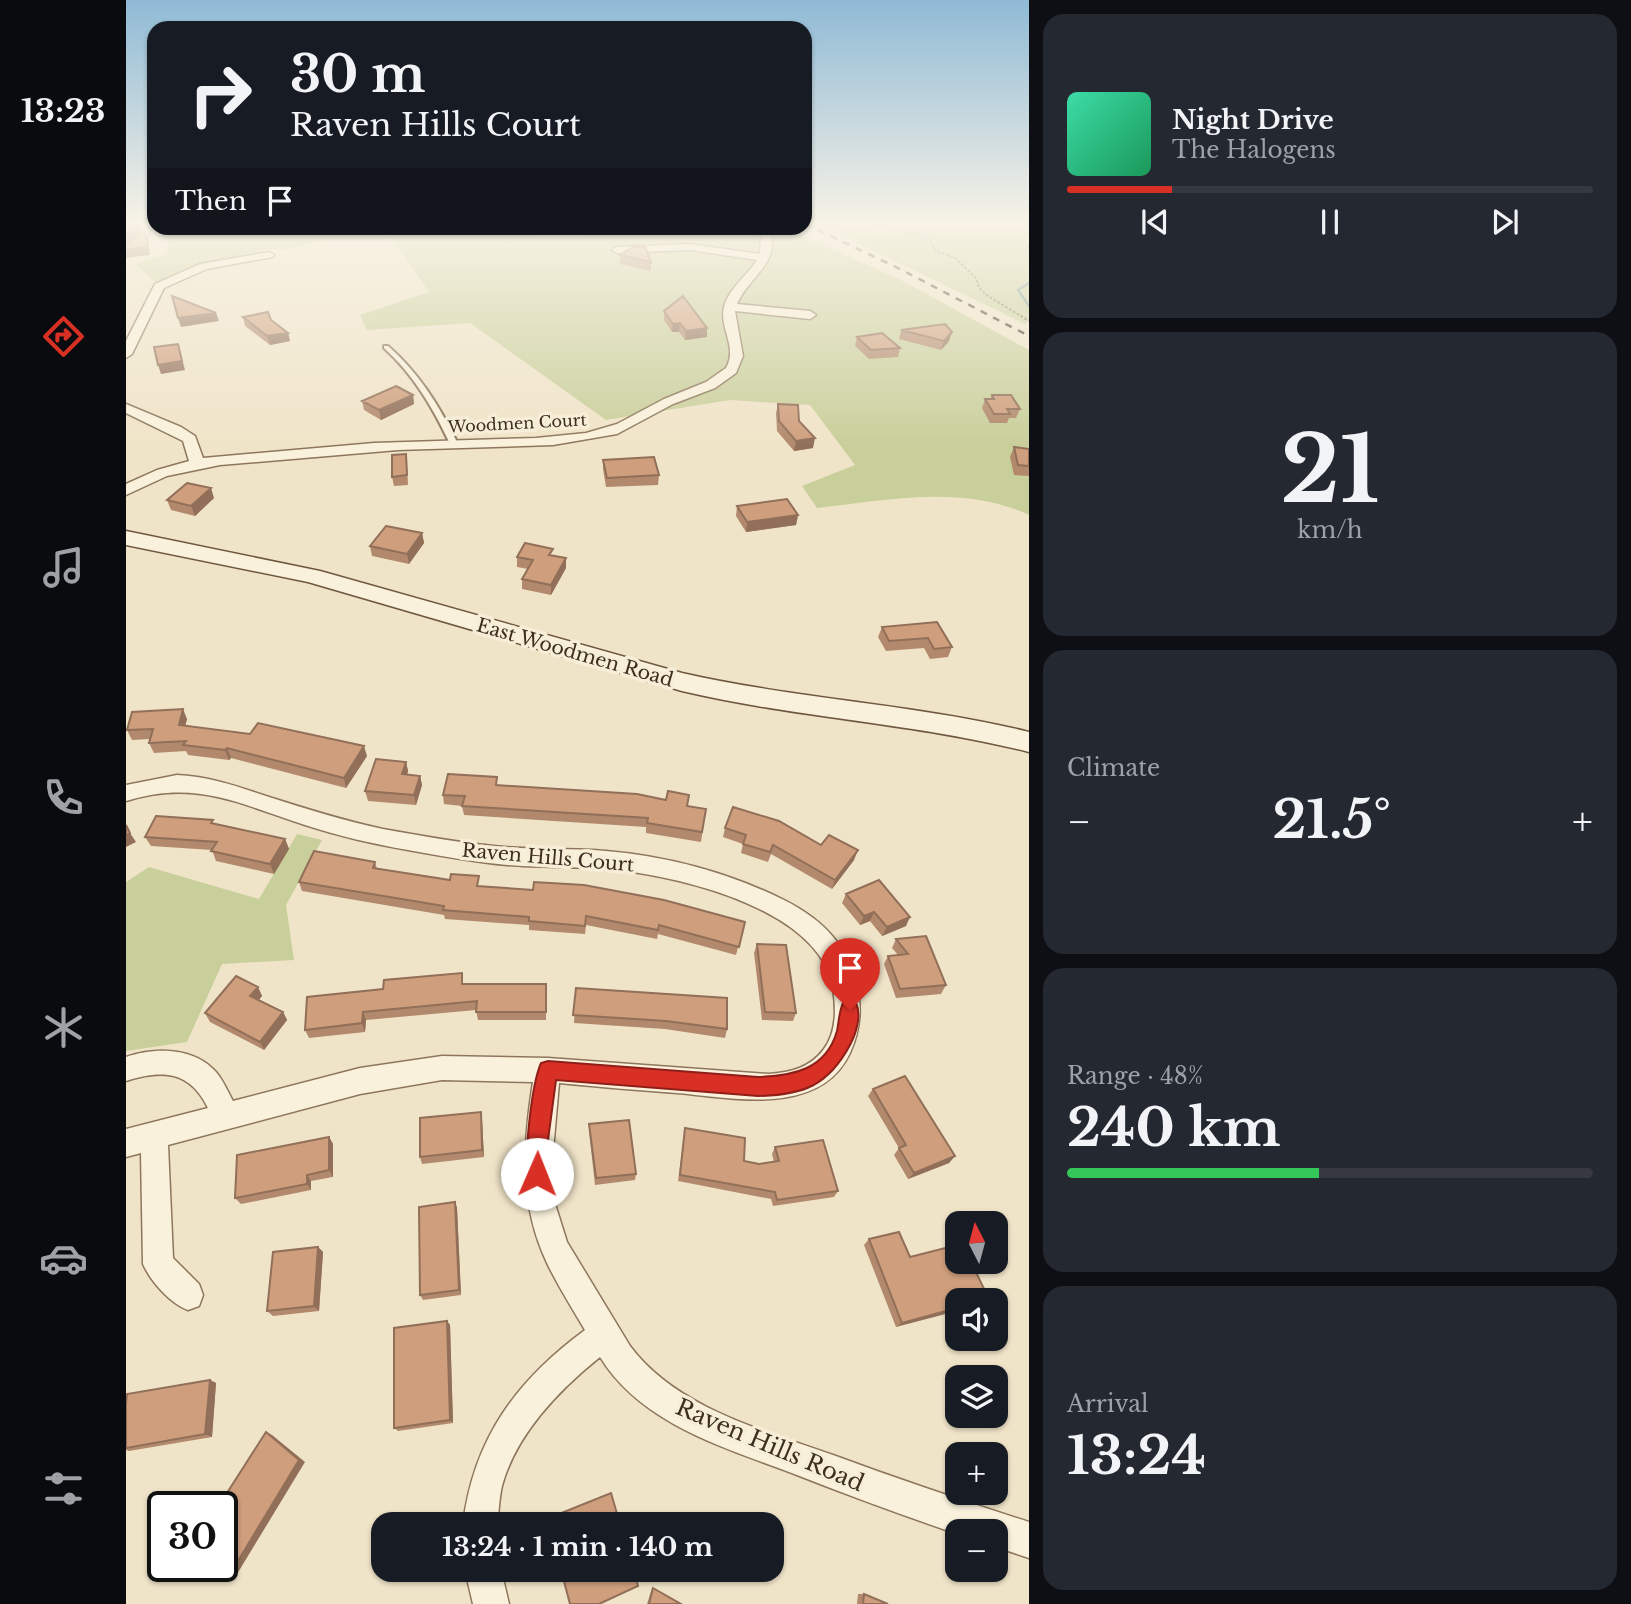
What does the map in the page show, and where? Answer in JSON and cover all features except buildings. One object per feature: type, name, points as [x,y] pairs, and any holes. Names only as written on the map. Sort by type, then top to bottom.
[{"type":"main road","name":"East Woodmen Road","points":[[126,538],[312,576],[682,682],[729,692],[977,729],[1029,742]]},
{"type":"street","points":[[126,354],[154,296]]},
{"type":"street","points":[[738,296],[730,307],[810,315]]},
{"type":"street","name":"Woodmen Court","points":[[126,490],[159,473],[197,464],[274,455],[454,444],[527,443],[610,432],[662,404],[723,377],[735,365],[739,351],[730,307]]},
{"type":"street","points":[[126,408],[190,439],[197,464]]},
{"type":"street","name":"Raven Hills Court","points":[[126,793],[171,783],[193,783],[319,822],[394,840],[508,856],[618,861],[652,866],[738,892],[797,919],[817,933],[833,952],[843,976],[850,1010],[846,1035],[833,1058],[817,1074],[788,1086],[758,1087],[548,1070],[442,1068],[399,1074],[126,1143]]},
{"type":"street","points":[[126,1069],[148,1063],[190,1067],[207,1081],[226,1116]]},
{"type":"street","name":"Raven Hills Road","points":[[548,1070],[538,1140],[537,1174],[544,1217],[556,1251],[605,1334],[636,1379],[665,1401],[701,1422],[915,1504],[1029,1540]]},
{"type":"street","points":[[154,1136],[158,1265],[188,1294]]},
{"type":"street","points":[[482,1512],[485,1486],[508,1433],[540,1391],[579,1352],[605,1334]]},
{"type":"street","points":[[486,1582],[491,1604]]},
{"type":"lane","points":[[386,347],[408,366],[418,380],[436,407],[454,444]]},
{"type":"path","points":[[988,296],[1029,321]]},
{"type":"green space","points":[[417,296],[930,296],[1029,350],[1029,515],[1004,505],[951,497],[897,499],[817,508],[802,486],[855,465],[810,405],[730,400],[606,420],[470,323],[367,330],[360,315]]},
{"type":"green space","points":[[967,296],[1029,296],[1029,320],[1025,324]]},
{"type":"green space","points":[[297,834],[322,840],[286,905],[294,960],[222,964],[187,1042],[126,1051],[126,882],[149,867],[259,899]]},
{"type":"waterway","points":[[1022,296],[1029,306]]},
{"type":"railway","points":[[952,296],[1029,336]]},
{"type":"route","points":[[537,1174],[538,1140],[548,1070],[758,1087],[788,1086],[817,1074],[833,1058],[846,1035],[850,1010]]}]
